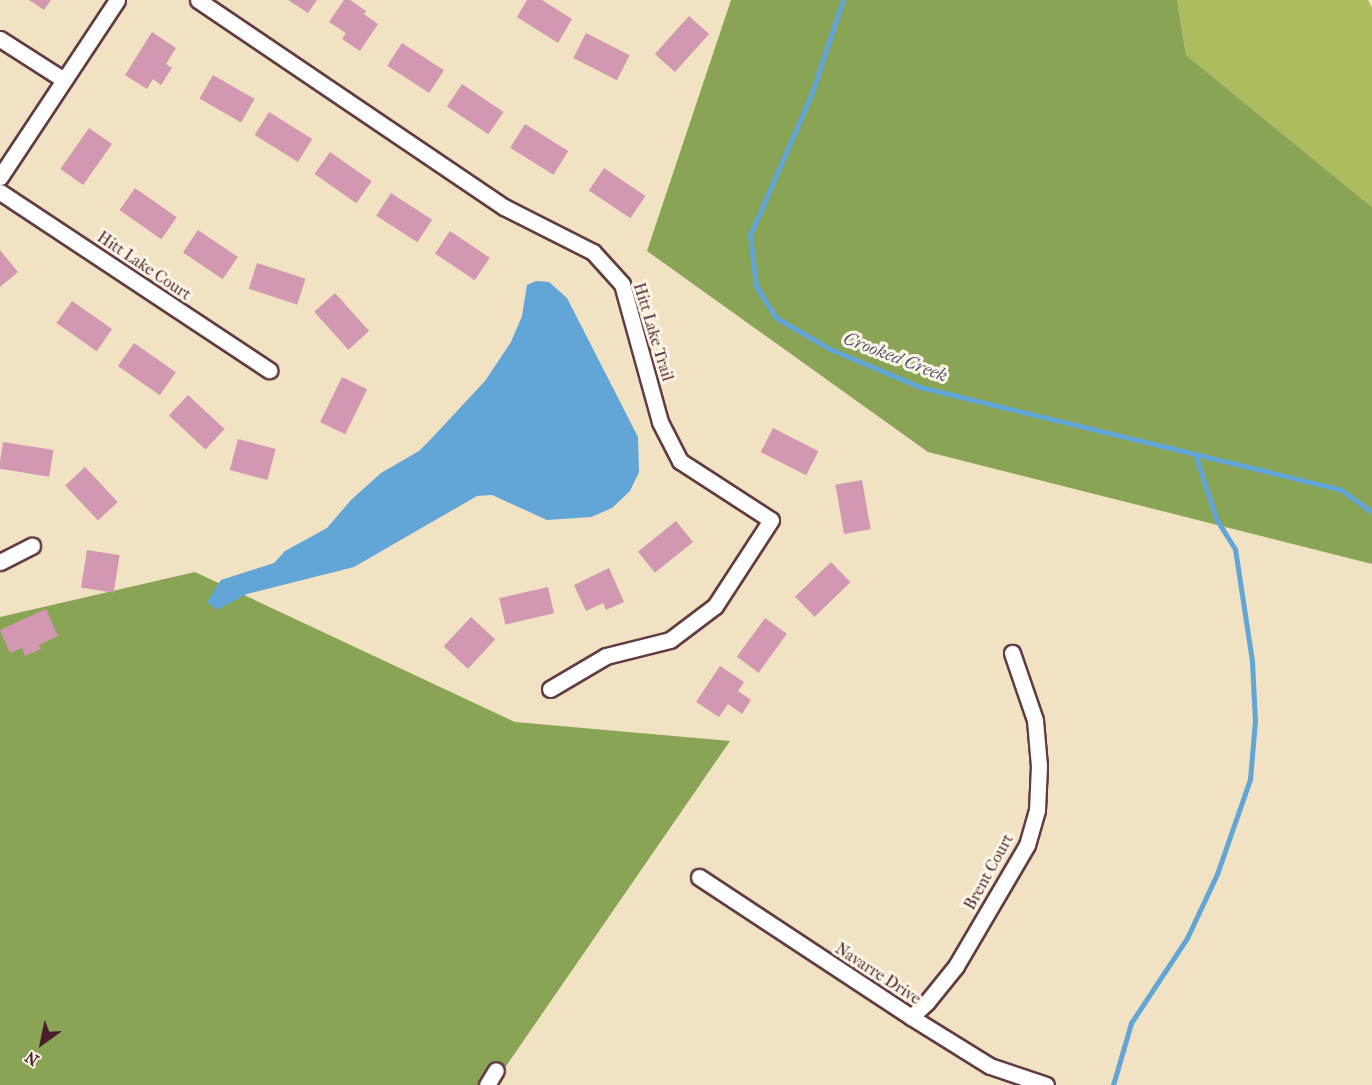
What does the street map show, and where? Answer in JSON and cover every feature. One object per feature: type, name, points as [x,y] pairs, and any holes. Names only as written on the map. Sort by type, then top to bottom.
[{"type":"street","points":[[0,177],[117,0]]},
{"type":"street","name":"Hitt Lake Trail","points":[[198,0],[504,207],[592,252],[622,284],[660,422],[680,461],[771,520],[715,606],[670,640],[606,656],[549,689]]},
{"type":"street","points":[[0,39],[64,80]]},
{"type":"street","name":"Hitt Lake Court","points":[[0,192],[269,370]]},
{"type":"street","points":[[0,562],[32,546]]},
{"type":"street","name":"Brent Court","points":[[911,1017],[927,1002],[956,966],[1027,845],[1037,810],[1039,766],[1035,720],[1012,653]]},
{"type":"street","name":"Navarre Drive","points":[[699,877],[911,1017],[990,1066],[1046,1085]]},
{"type":"street","points":[[487,1085],[496,1070]]},
{"type":"green space","points":[[731,0],[1177,0],[1186,55],[1372,207],[1372,564],[928,452],[647,251]]},
{"type":"green space","points":[[1177,0],[1368,0],[1372,8],[1372,207],[1186,55]]},
{"type":"green space","points":[[195,572],[515,722],[730,741],[493,1085],[0,1085],[0,617]]},
{"type":"water","points":[[536,281],[549,282],[567,298],[638,437],[639,472],[630,491],[612,508],[591,517],[547,520],[492,495],[477,496],[354,567],[247,594],[217,610],[207,602],[221,580],[274,563],[285,551],[327,528],[351,500],[381,473],[419,451],[485,381],[511,342],[522,316],[527,285]]},
{"type":"building","points":[[29,0],[51,0],[44,10]]},
{"type":"building","points":[[288,0],[317,0],[308,13]]},
{"type":"building","points":[[344,0],[350,0],[366,11],[364,14],[378,24],[360,51],[342,39],[346,33],[329,22]]},
{"type":"building","points":[[527,0],[542,0],[572,19],[558,43],[517,17]]},
{"type":"building","points":[[689,16],[709,34],[675,72],[655,54]]},
{"type":"building","points":[[152,32],[176,48],[166,64],[172,68],[161,85],[153,79],[147,89],[125,75]]},
{"type":"building","points":[[586,33],[630,55],[617,80],[573,58]]},
{"type":"building","points":[[402,43],[444,70],[429,93],[387,66]]},
{"type":"building","points":[[213,75],[255,99],[241,122],[200,98]]},
{"type":"building","points":[[462,84],[503,112],[488,134],[447,106]]},
{"type":"building","points":[[269,112],[312,139],[298,162],[255,135]]},
{"type":"building","points":[[525,124],[568,151],[553,175],[510,148]]},
{"type":"building","points":[[89,128],[112,144],[83,185],[60,169]]},
{"type":"building","points":[[330,152],[372,181],[356,203],[315,174]]},
{"type":"building","points":[[604,168],[645,196],[630,218],[589,190]]},
{"type":"building","points":[[135,188],[177,217],[161,239],[120,210]]},
{"type":"building","points":[[391,193],[432,220],[417,242],[376,216]]},
{"type":"building","points":[[198,230],[238,257],[223,279],[183,252]]},
{"type":"building","points":[[450,231],[490,258],[475,280],[435,253]]},
{"type":"building","points":[[0,250],[18,272],[0,287]]},
{"type":"building","points":[[257,263],[306,279],[297,304],[249,289]]},
{"type":"building","points":[[335,293],[369,331],[348,350],[314,312]]},
{"type":"building","points":[[72,301],[112,329],[97,351],[57,323]]},
{"type":"building","points":[[134,343],[176,372],[160,395],[118,366]]},
{"type":"building","points":[[342,377],[367,389],[345,434],[320,422]]},
{"type":"building","points":[[188,395],[225,429],[205,450],[169,415]]},
{"type":"building","points":[[773,428],[818,451],[806,475],[761,452]]},
{"type":"building","points":[[238,439],[276,449],[267,480],[230,470]]},
{"type":"building","points":[[3,442],[53,450],[49,477],[0,469]]},
{"type":"building","points":[[85,467],[118,502],[98,521],[65,485]]},
{"type":"building","points":[[862,480],[871,529],[844,534],[835,485]]},
{"type":"building","points":[[676,521],[693,542],[655,573],[638,552]]},
{"type":"building","points":[[87,550],[120,555],[114,593],[81,588]]},
{"type":"building","points":[[831,562],[850,582],[814,617],[795,597]]},
{"type":"building","points":[[609,568],[624,602],[606,610],[603,603],[586,611],[574,585]]},
{"type":"building","points":[[548,587],[554,613],[505,625],[499,598]]},
{"type":"building","points":[[46,609],[58,636],[39,645],[41,649],[25,656],[22,648],[10,653],[0,630]]},
{"type":"building","points":[[471,617],[495,640],[468,669],[444,646]]},
{"type":"building","points":[[765,618],[787,634],[759,673],[737,657]]},
{"type":"building","points":[[720,666],[744,682],[738,691],[751,700],[742,714],[728,704],[719,717],[696,702]]},
{"type":"waterway","name":"Crooked Creek","points":[[843,0],[811,95],[750,235],[756,286],[775,317],[830,349],[920,387],[1340,489],[1372,512]]},
{"type":"waterway","points":[[1113,1085],[1131,1023],[1187,938],[1217,874],[1250,779],[1255,721],[1252,661],[1235,549],[1216,518],[1195,454]]}]
